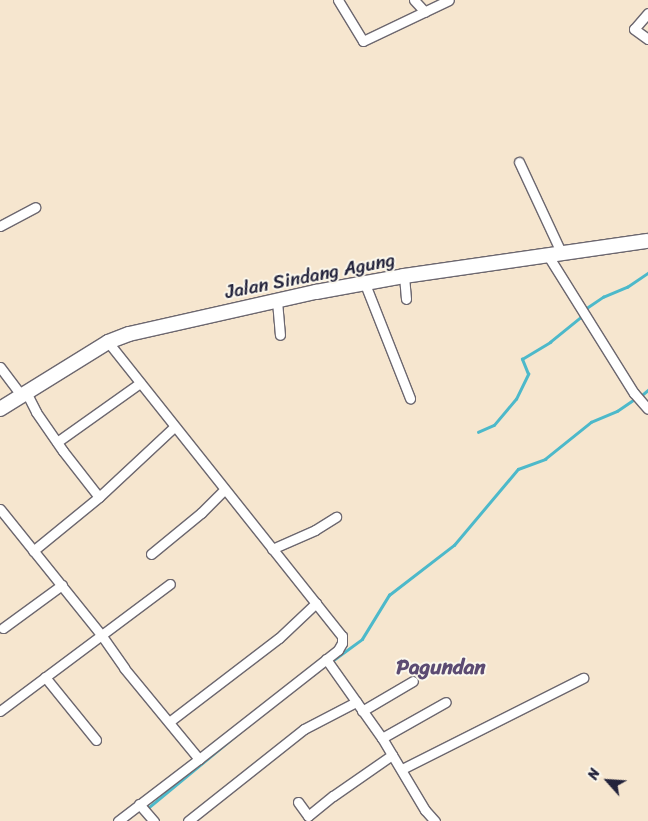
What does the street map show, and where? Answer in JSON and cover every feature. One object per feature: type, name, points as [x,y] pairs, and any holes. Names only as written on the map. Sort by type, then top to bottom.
[{"type":"main road","name":"Jalan Sindang Agung","points":[[0,409],[108,342],[129,334],[277,301],[404,276],[648,240]]},
{"type":"street","points":[[338,0],[363,42],[449,0]]},
{"type":"street","points":[[414,0],[425,12]]},
{"type":"street","points":[[648,13],[634,29],[648,39]]},
{"type":"street","points":[[519,162],[561,252]]},
{"type":"street","points":[[0,226],[35,207]]},
{"type":"street","points":[[547,254],[634,393],[648,409]]},
{"type":"street","points":[[404,276],[406,299]]},
{"type":"street","points":[[365,284],[410,398]]},
{"type":"street","points":[[277,301],[280,334]]},
{"type":"street","points":[[108,342],[342,636],[341,647],[141,805],[118,821]]},
{"type":"street","points":[[0,367],[24,393],[57,442],[99,497]]},
{"type":"street","points":[[57,442],[140,383]]},
{"type":"street","points":[[33,551],[99,497],[174,427]]},
{"type":"street","points":[[150,554],[201,513],[224,490]]},
{"type":"street","points":[[0,509],[102,636],[124,668],[199,759]]},
{"type":"street","points":[[272,549],[315,530],[336,516]]},
{"type":"street","points":[[0,711],[170,584]]},
{"type":"street","points":[[3,628],[62,586]]},
{"type":"street","points":[[169,722],[283,634],[316,603]]},
{"type":"street","points":[[326,659],[382,738],[425,810],[435,821]]},
{"type":"street","points":[[45,677],[96,740]]},
{"type":"street","points":[[402,770],[583,678]]},
{"type":"street","points":[[362,711],[413,681]]},
{"type":"street","points":[[188,821],[304,729],[356,702]]},
{"type":"street","points":[[382,738],[446,702]]},
{"type":"street","points":[[298,802],[308,816],[392,755]]},
{"type":"street","points":[[141,805],[152,819]]},
{"type":"waterway","points":[[585,309],[603,297],[627,287],[648,273]]},
{"type":"waterway","points":[[478,432],[494,425],[516,399],[528,374],[522,359],[550,342],[581,317]]},
{"type":"waterway","points":[[642,395],[648,390]]},
{"type":"waterway","points":[[332,661],[362,639],[389,595],[454,545],[518,469],[545,459],[591,422],[617,411],[632,401]]},
{"type":"waterway","points":[[313,675],[323,667]]},
{"type":"waterway","points":[[148,808],[241,731]]},
{"type":"district","name":"Pagundan","points":[[441,667]]}]
